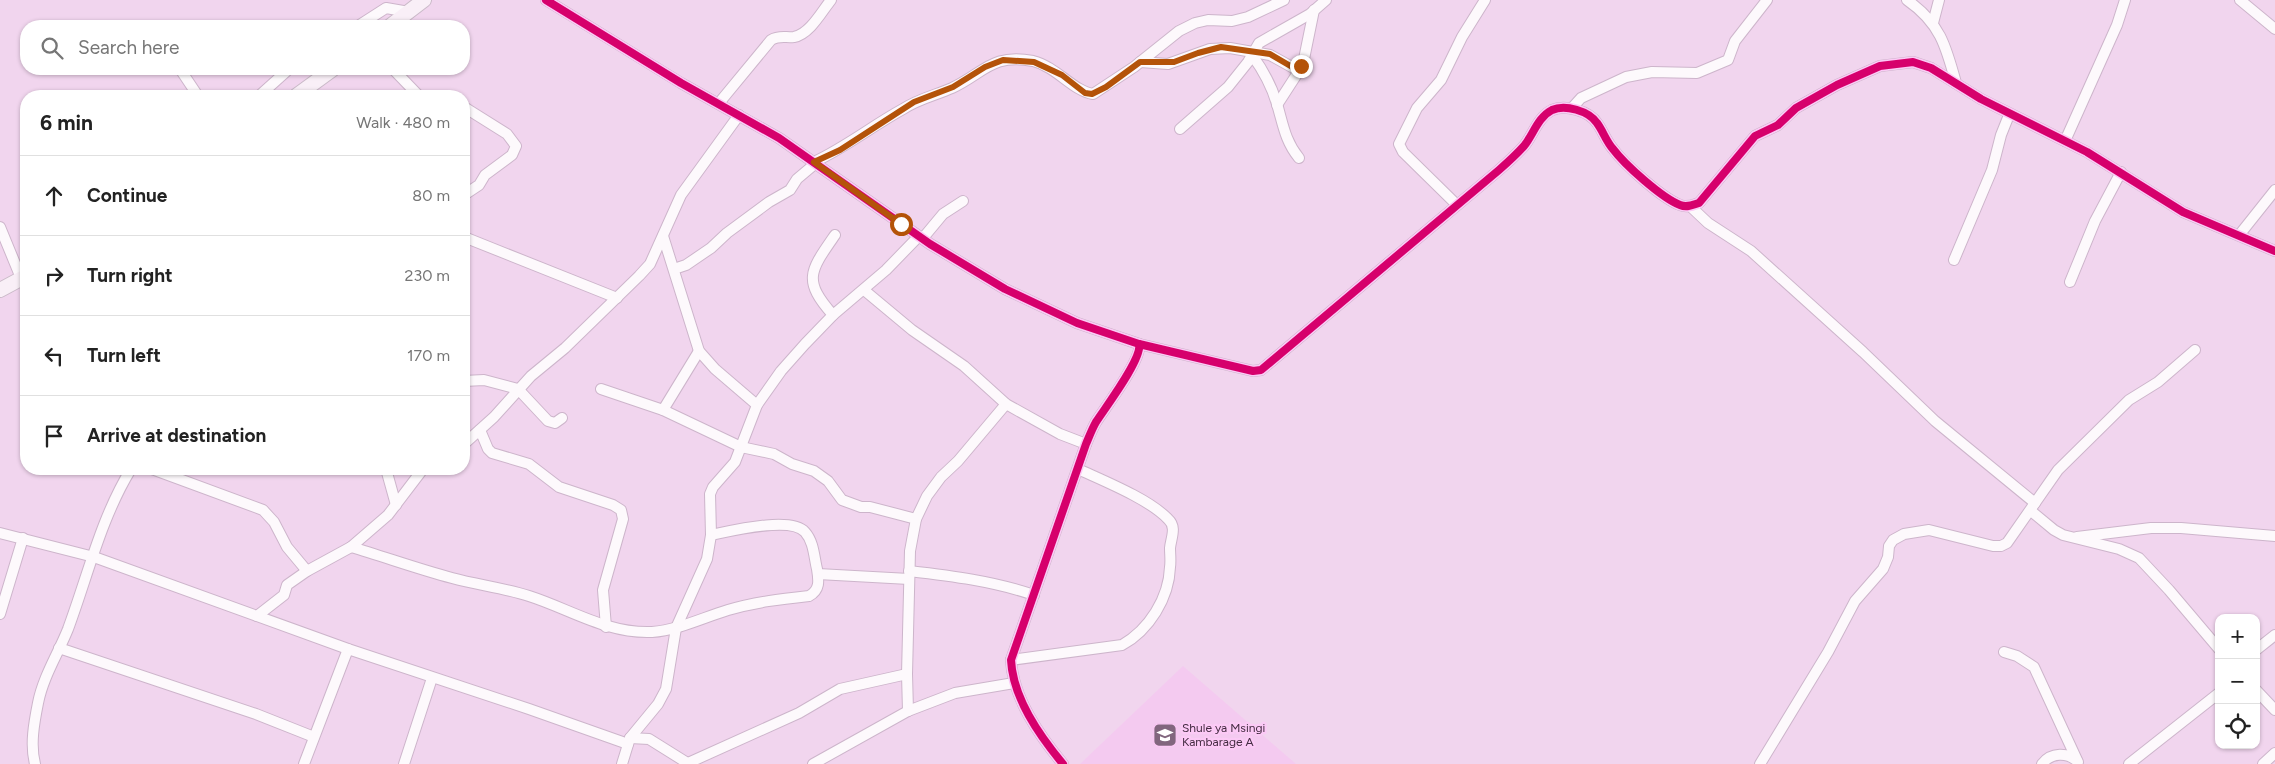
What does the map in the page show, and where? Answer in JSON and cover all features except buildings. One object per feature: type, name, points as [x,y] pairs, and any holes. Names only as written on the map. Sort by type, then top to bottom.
[{"type":"main road","points":[[398,20],[424,0]]},
{"type":"main road","points":[[305,90],[325,75]]},
{"type":"main road","points":[[0,290],[20,279]]},
{"type":"street","points":[[546,0],[682,83],[779,138],[921,237],[1005,289],[1050,312],[1139,344],[1253,371],[1261,370],[1457,205],[1523,147],[1541,120],[1551,111],[1561,108],[1572,108],[1596,122],[1613,150],[1656,190],[1682,206],[1690,206],[1699,203],[1754,136],[1778,125],[1807,100],[1862,73],[1887,64],[1912,62],[1931,68],[1981,100],[2065,141],[2121,172],[2183,212],[2240,234],[2275,251]]},
{"type":"street","points":[[720,103],[771,40],[776,37],[800,35],[814,23],[831,0]]},
{"type":"street","points":[[674,269],[686,265],[711,248],[727,233],[768,202],[790,190],[797,179],[815,163],[840,150],[902,109],[953,87],[995,62],[1015,60],[1034,62],[1062,75],[1085,93],[1092,94],[1106,87],[1179,31],[1195,23],[1208,20],[1232,21],[1248,17],[1284,0]]},
{"type":"street","points":[[1180,129],[1228,87],[1264,40],[1314,10],[1326,0]]},
{"type":"street","points":[[1457,205],[1403,152],[1399,144],[1414,113],[1441,80],[1462,37],[1485,0]]},
{"type":"street","points":[[1572,108],[1581,98],[1626,77],[1652,72],[1697,72],[1728,60],[1735,41],[1767,0]]},
{"type":"street","points":[[1907,0],[1920,9],[1933,23],[1945,42],[1956,83]]},
{"type":"street","points":[[1933,23],[1939,0]]},
{"type":"street","points":[[2065,141],[2117,25],[2125,0]]},
{"type":"street","points":[[2240,0],[2275,29]]},
{"type":"street","points":[[367,20],[386,8],[409,12]]},
{"type":"street","points":[[1277,105],[1299,71],[1304,59],[1314,10]]},
{"type":"street","points":[[1140,62],[1174,62],[1221,47],[1253,54],[1270,54],[1299,71]]},
{"type":"street","points":[[1253,54],[1270,84],[1285,135],[1291,148],[1300,158]]},
{"type":"street","points":[[184,75],[194,90]]},
{"type":"street","points":[[266,90],[282,75]]},
{"type":"street","points":[[399,75],[413,90]]},
{"type":"street","points":[[470,111],[507,134],[516,146],[512,155],[485,175],[479,185],[470,191]]},
{"type":"street","points":[[470,439],[518,389],[617,298],[650,264],[681,195],[740,115]]},
{"type":"street","points":[[1954,260],[1992,170],[2010,115]]},
{"type":"street","points":[[2070,282],[2095,221],[2121,172]]},
{"type":"street","points":[[2240,234],[2275,190]]},
{"type":"street","points":[[622,764],[629,741],[663,697],[668,681],[676,628],[700,577],[706,559],[711,535],[710,494],[713,487],[735,462],[757,405],[781,371],[833,315],[864,290],[943,214],[963,201]]},
{"type":"street","points":[[1690,206],[1708,223],[1750,251],[1935,421],[2033,507],[2054,530],[2072,538],[2119,549],[2140,558],[2170,590],[2215,644]]},
{"type":"street","points":[[0,227],[20,269]]},
{"type":"street","points":[[833,315],[818,298],[813,283],[814,272],[819,258],[835,235]]},
{"type":"street","points":[[663,236],[699,351],[726,379],[757,405]]},
{"type":"street","points":[[470,239],[617,298]]},
{"type":"street","points":[[864,290],[912,330],[970,371],[1006,404],[1060,434],[1086,444]]},
{"type":"street","points":[[1061,763],[1029,715],[1014,683],[1011,660],[1086,444],[1096,423],[1138,355],[1139,344]]},
{"type":"street","points":[[1760,764],[1832,645],[1855,601],[1883,569],[1888,557],[1888,546],[1893,540],[1904,534],[1929,530],[2001,546],[2007,543],[2058,470],[2091,436],[2129,400],[2158,382],[2195,350]]},
{"type":"street","points":[[663,410],[699,351]]},
{"type":"street","points":[[470,381],[484,380],[518,389],[548,421],[555,423],[562,418]]},
{"type":"street","points":[[601,389],[663,410],[741,447],[774,454],[792,464],[814,471],[828,481],[842,500],[861,507],[870,507],[916,519]]},
{"type":"street","points":[[908,711],[910,551],[916,519],[927,496],[941,477],[958,461],[1006,404]]},
{"type":"street","points":[[480,430],[488,449],[492,453],[529,464],[559,487],[613,505],[621,510],[623,519],[603,590],[606,627]]},
{"type":"street","points":[[1011,660],[1122,645],[1135,637],[1143,629],[1164,595],[1170,567],[1170,546],[1173,533],[1171,522],[1155,508],[1078,469]]},
{"type":"street","points":[[35,764],[33,739],[38,702],[114,499],[128,475]]},
{"type":"street","points":[[168,475],[263,510],[274,522],[287,547],[307,571]]},
{"type":"street","points":[[388,475],[396,505]]},
{"type":"street","points":[[257,616],[284,595],[287,585],[307,571],[351,547],[388,515],[418,475]]},
{"type":"street","points":[[351,547],[440,574],[528,596],[606,627],[651,632],[676,628],[722,612],[759,602],[810,596],[818,588],[818,574],[811,541],[800,528],[784,524],[711,535]]},
{"type":"street","points":[[2072,538],[2151,528],[2181,528],[2275,536]]},
{"type":"street","points":[[0,533],[94,556],[348,649],[629,741],[649,739],[688,763],[798,713],[840,689],[907,674]]},
{"type":"street","points":[[0,614],[23,538]]},
{"type":"street","points":[[818,574],[909,575],[976,579],[1005,585],[1034,595]]},
{"type":"street","points":[[2260,647],[2275,635]]},
{"type":"street","points":[[59,648],[239,709],[314,737]]},
{"type":"street","points":[[304,764],[348,649]]},
{"type":"street","points":[[2004,652],[2017,656],[2034,667],[2078,762]]},
{"type":"street","points":[[404,764],[432,678]]},
{"type":"street","points":[[813,764],[908,711],[955,693],[1014,683]]},
{"type":"street","points":[[2260,694],[2275,710]]},
{"type":"street","points":[[2129,764],[2215,696]]},
{"type":"street","points":[[2263,764],[2275,753]]},
{"type":"street","points":[[2042,764],[2052,756],[2059,754],[2078,762]]},
{"type":"shaded area","points":[[1183,666],[1296,764],[1080,764]]},
{"type":"cycle path","points":[[546,0],[681,83],[779,138],[930,244],[1005,289],[1077,323],[1139,344],[1139,351],[1130,371],[1096,422],[1086,444],[1011,660],[1013,674],[1022,702],[1045,741],[1063,764]]},
{"type":"cycle path","points":[[1139,344],[1253,371],[1261,370],[1505,165],[1524,146],[1543,117],[1557,108],[1570,108],[1588,115],[1597,123],[1608,143],[1635,172],[1664,196],[1680,205],[1688,206],[1699,203],[1755,136],[1778,125],[1796,108],[1837,85],[1880,66],[1913,62],[1931,68],[1981,99],[2087,152],[2183,212],[2275,251]]},
{"type":"place","name":"Shule ya Msingi Kambarage A","points":[[1165,735]]},
{"type":"route","points":[[901,224],[814,162],[840,150],[914,102],[953,87],[995,62],[1003,60],[1034,62],[1062,75],[1085,93],[1092,94],[1106,87],[1140,62],[1168,64],[1221,47],[1270,54],[1299,71],[1301,66]]}]
